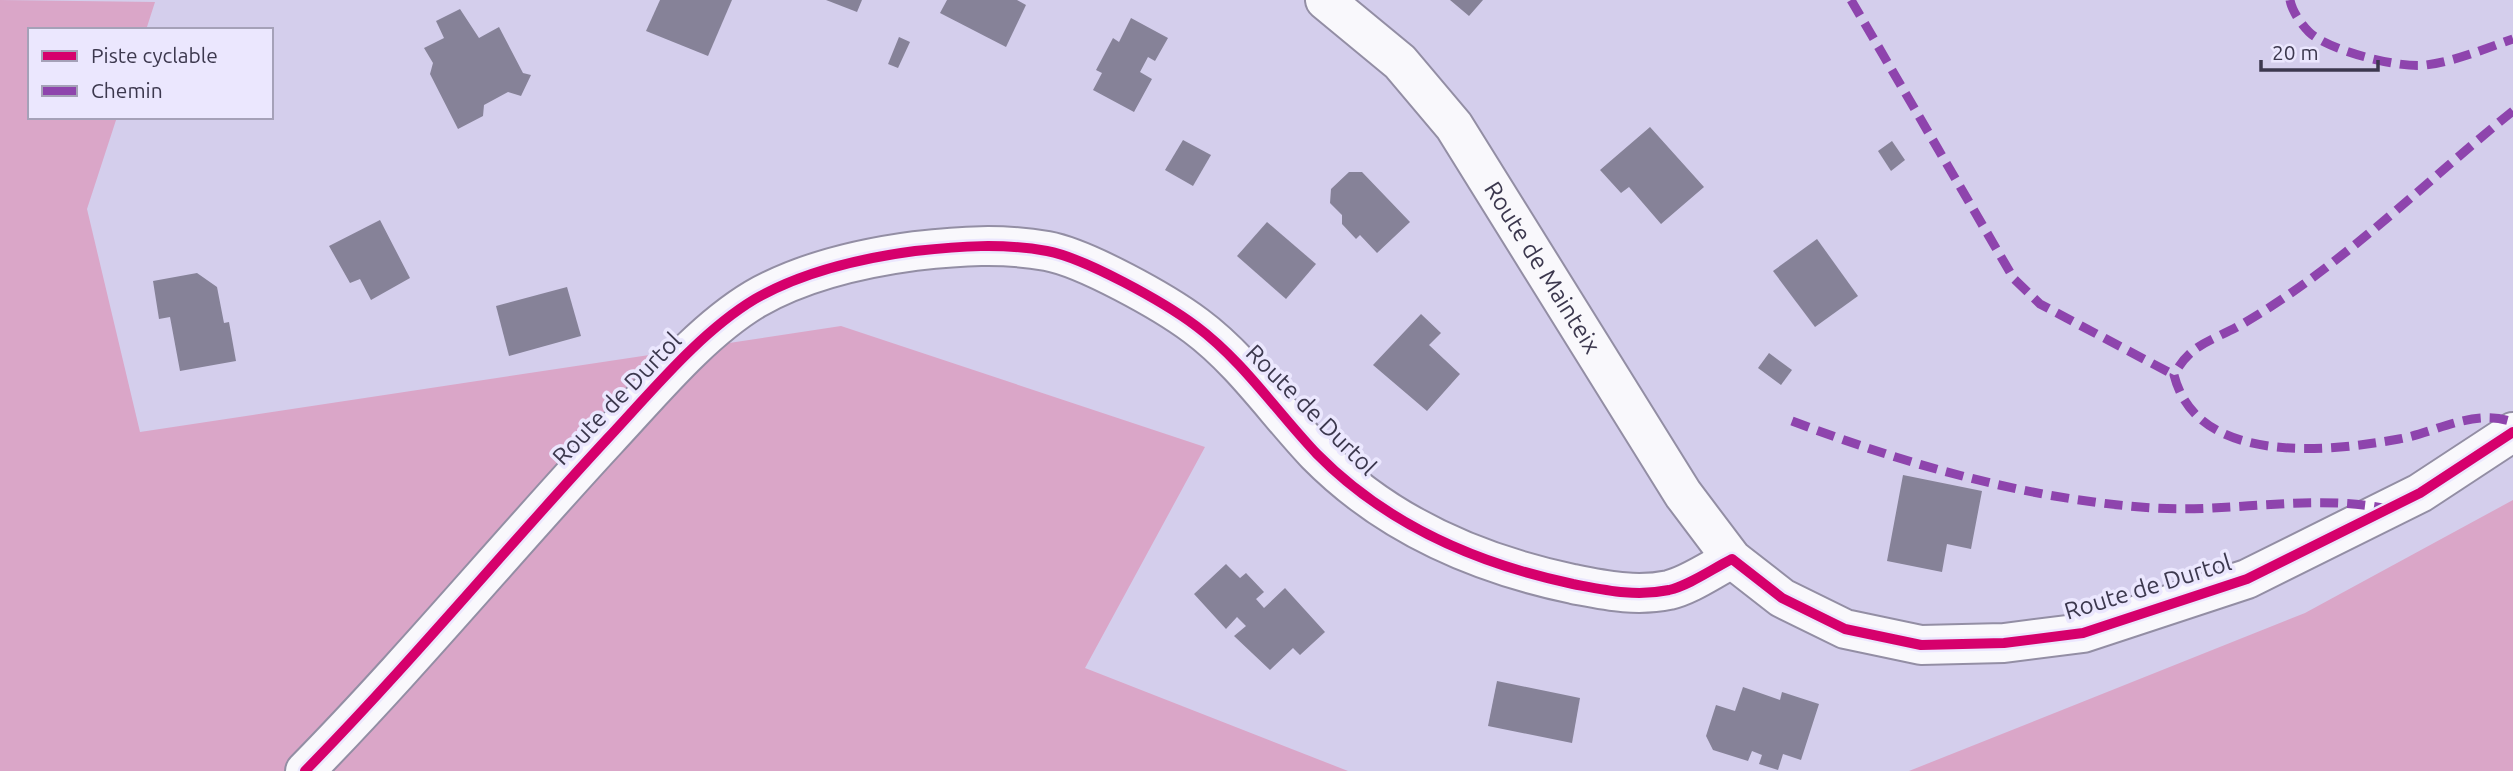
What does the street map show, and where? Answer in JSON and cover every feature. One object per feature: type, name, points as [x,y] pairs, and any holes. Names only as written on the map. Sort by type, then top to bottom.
[{"type":"street","name":"Route de Mainteix","points":[[1325,0],[1400,62],[1454,126],[1683,494],[1732,559]]},
{"type":"street","name":"Route de Durtol","points":[[305,771],[427,640],[511,542],[690,351],[755,300],[817,273],[895,254],[972,244],[1051,251],[1141,291],[1198,327],[1270,399],[1319,455],[1378,506],[1443,542],[1517,572],[1625,594],[1672,590],[1732,559],[1782,598],[1845,629],[1921,645],[2004,643],[2083,634],[2246,579],[2420,493],[2513,432]]},
{"type":"shaded area","points":[[0,0],[155,2],[147,28],[28,28],[28,119],[116,119],[87,209],[140,432],[841,326],[1205,447],[1085,668],[1348,771],[0,771]]},
{"type":"shaded area","points":[[2513,500],[2513,771],[1909,771],[2305,613]]},
{"type":"building","points":[[660,0],[732,0],[708,56],[646,31]]},
{"type":"building","points":[[826,0],[862,0],[857,12]]},
{"type":"building","points":[[947,0],[1017,0],[1026,5],[1006,47],[940,13]]},
{"type":"building","points":[[1450,0],[1483,0],[1469,16]]},
{"type":"building","points":[[460,9],[479,38],[499,27],[523,73],[531,75],[521,96],[508,92],[484,105],[483,116],[458,129],[430,74],[433,63],[424,48],[444,38],[436,21]]},
{"type":"building","points":[[1131,18],[1168,38],[1155,61],[1148,57],[1140,72],[1152,79],[1134,112],[1093,90],[1102,73],[1096,70],[1113,38],[1119,42]]},
{"type":"building","points":[[899,37],[910,42],[898,68],[888,64]]},
{"type":"building","points":[[1650,127],[1704,187],[1661,224],[1629,187],[1621,193],[1600,170]]},
{"type":"building","points":[[1183,140],[1211,155],[1193,186],[1165,170]]},
{"type":"building","points":[[1892,141],[1905,160],[1891,171],[1878,151]]},
{"type":"building","points":[[1349,172],[1362,172],[1410,222],[1377,253],[1360,235],[1356,239],[1342,224],[1342,215],[1330,203],[1331,189]]},
{"type":"building","points":[[380,220],[410,278],[371,300],[360,279],[350,283],[329,246]]},
{"type":"building","points":[[1267,222],[1316,264],[1286,299],[1237,256]]},
{"type":"building","points":[[1817,239],[1858,296],[1815,327],[1773,271]]},
{"type":"building","points":[[197,273],[217,287],[224,323],[229,322],[236,361],[180,371],[170,317],[159,319],[153,281]]},
{"type":"building","points":[[567,287],[581,336],[509,356],[496,306]]},
{"type":"building","points":[[1421,314],[1441,333],[1429,345],[1460,374],[1427,411],[1373,365]]},
{"type":"building","points":[[1769,353],[1792,370],[1781,385],[1758,368]]},
{"type":"building","points":[[1903,475],[1982,491],[1971,549],[1947,544],[1942,572],[1887,561]]},
{"type":"building","points":[[1226,564],[1240,578],[1246,573],[1264,592],[1256,599],[1264,608],[1285,588],[1325,632],[1300,655],[1293,648],[1270,670],[1234,636],[1246,626],[1237,617],[1226,629],[1194,594]]},
{"type":"building","points":[[1497,681],[1580,698],[1572,743],[1488,726]]},
{"type":"building","points":[[1743,687],[1780,700],[1782,692],[1819,704],[1801,760],[1783,754],[1778,770],[1759,764],[1762,755],[1752,751],[1748,761],[1713,750],[1706,736],[1716,705],[1735,711]]},
{"type":"marked path","points":[[1851,0],[2014,279],[2040,304],[2174,375]]},
{"type":"marked path","points":[[2290,0],[2300,21],[2318,39],[2364,57],[2399,64],[2437,63],[2513,39]]},
{"type":"marked path","points":[[2513,111],[2349,250],[2280,300],[2244,323],[2204,343],[2188,355],[2174,375],[2187,404],[2209,425],[2236,439],[2268,446],[2302,448],[2370,444],[2413,436],[2470,419],[2498,418],[2513,422]]},
{"type":"marked path","points":[[1792,421],[1880,452],[1970,478],[2016,489],[2108,504],[2183,509],[2330,503],[2388,509]]},
{"type":"cycle path","points":[[305,771],[659,382],[715,328],[755,299],[792,281],[833,267],[895,254],[965,247],[1030,248],[1063,255],[1124,282],[1182,316],[1213,340],[1317,454],[1344,479],[1403,521],[1468,553],[1538,576],[1632,593],[1677,588],[1732,559],[1782,598],[1845,629],[1921,645],[2004,643],[2083,633],[2247,579],[2420,493],[2513,432]]}]
